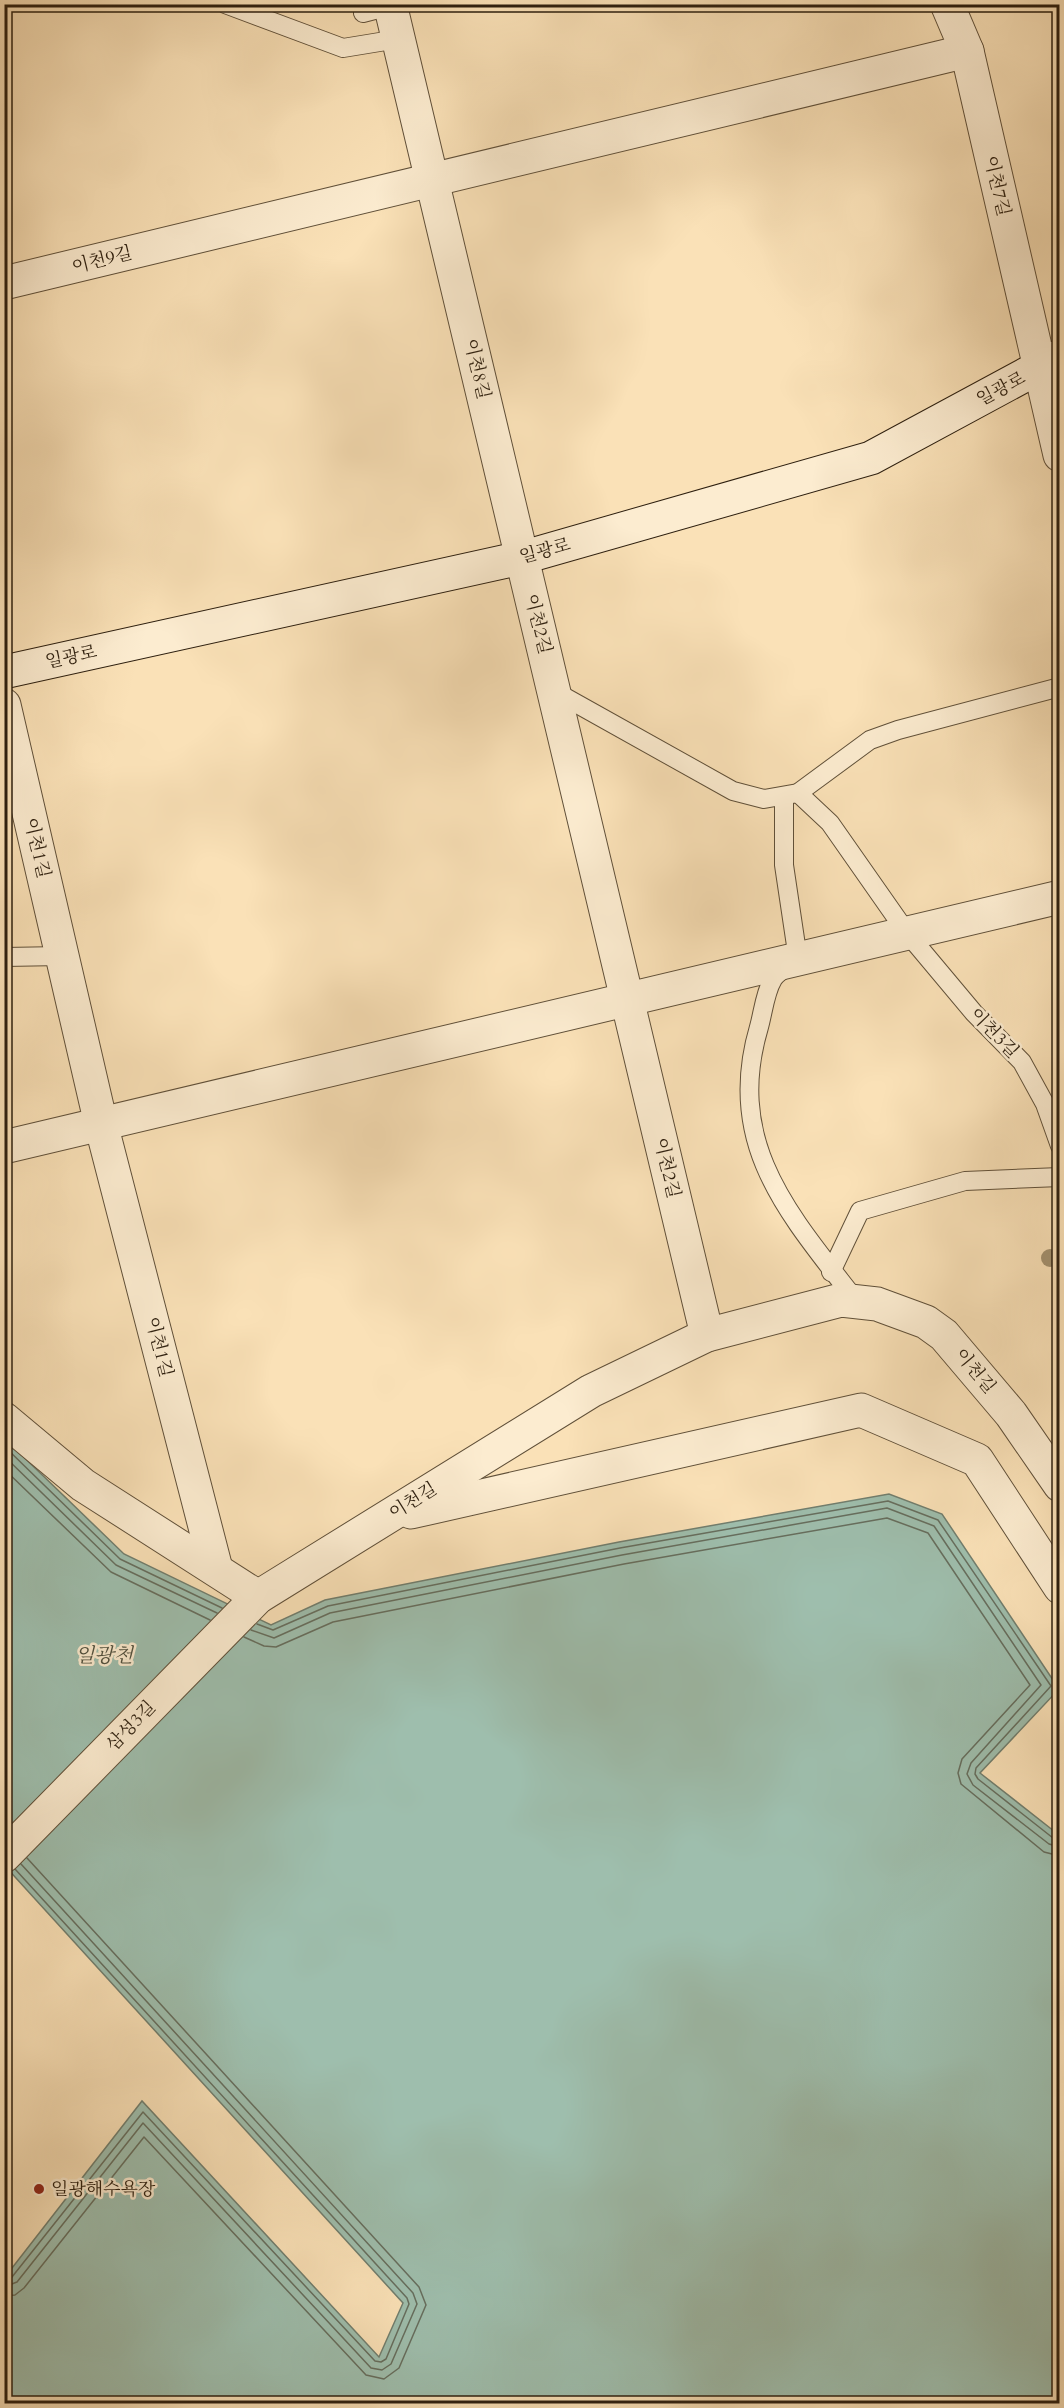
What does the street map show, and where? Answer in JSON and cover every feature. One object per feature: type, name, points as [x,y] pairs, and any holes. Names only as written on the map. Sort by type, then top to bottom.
[{"type":"street","name":"이천7길","points":[[947,4],[967,51],[1049,362]]},
{"type":"street","name":"이천8길","points":[[381,8],[398,39],[521,558]]},
{"type":"street","points":[[432,180],[967,51]]},
{"type":"street","name":"이천9길","points":[[4,283],[432,180]]},
{"type":"street","points":[[1049,362],[1059,454]]},
{"type":"street","name":"일광로","points":[[4,672],[521,558],[871,458],[1049,362]]},
{"type":"street","name":"이천2길","points":[[521,558],[555,691],[707,1335]]},
{"type":"street","name":"이천1길","points":[[4,705],[101,1124],[216,1569]]},
{"type":"street","points":[[4,1147],[1059,897]]},
{"type":"street","name":"이천길","points":[[251,1603],[591,1391],[707,1335],[841,1300],[877,1304],[926,1322],[944,1335],[1011,1413],[1059,1485]]},
{"type":"street","points":[[386,1517],[861,1410],[977,1460],[1059,1587]]},
{"type":"street","points":[[4,1419],[83,1485],[216,1569],[251,1603]]},
{"type":"street","name":"삼성3길","points":[[4,1856],[251,1603]]},
{"type":"lane","points":[[225,4],[342,48],[398,39]]},
{"type":"lane","points":[[555,691],[733,791],[757,798],[791,795],[870,740],[898,730],[1059,687]]},
{"type":"lane","points":[[791,795],[784,865],[798,959],[773,978],[753,1047],[752,1127],[761,1163],[770,1182],[831,1272],[857,1302]]},
{"type":"lane","name":"이천3길","points":[[791,795],[830,823],[907,933],[974,1013],[1022,1062],[1045,1104],[1059,1146]]},
{"type":"lane","points":[[4,957],[62,956]]},
{"type":"lane","points":[[831,1272],[860,1211],[965,1180],[1059,1177]]},
{"type":"water","name":"일광천","points":[[4,1438],[124,1554],[271,1625],[325,1600],[619,1542],[889,1494],[942,1514],[1059,1689],[980,1773],[1059,1835],[1059,2403],[5,2403],[5,2277],[142,2101],[379,2357],[403,2303],[5,1866]]},
{"type":"place","name":"일광해수욕장","points":[[39,2189]]}]
